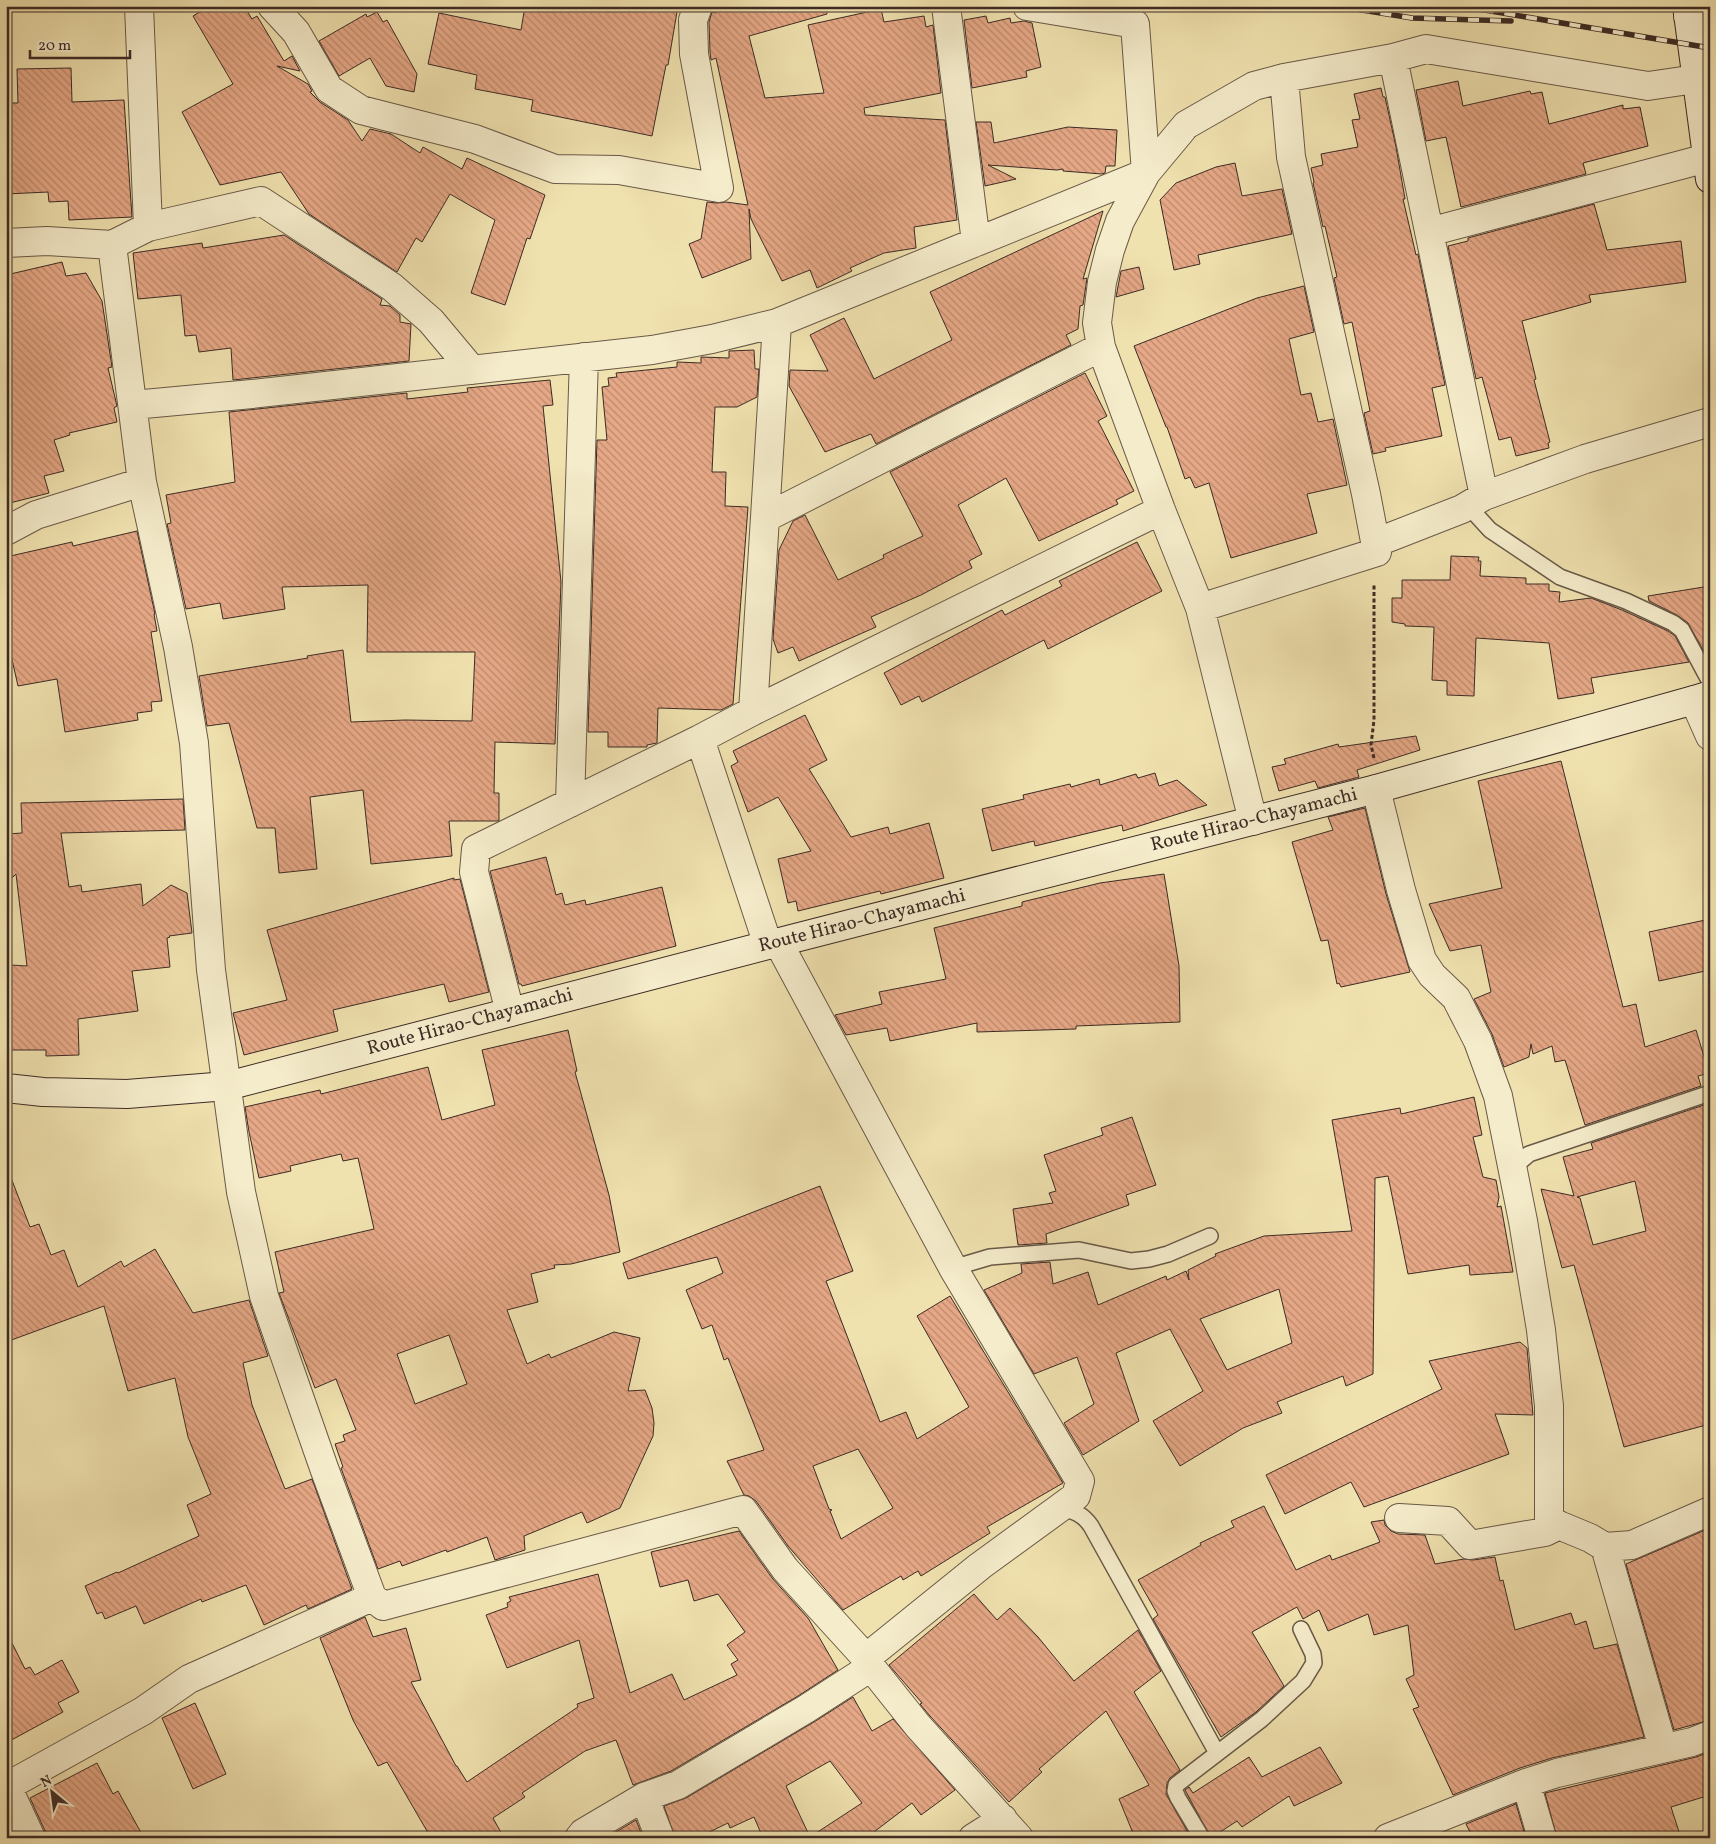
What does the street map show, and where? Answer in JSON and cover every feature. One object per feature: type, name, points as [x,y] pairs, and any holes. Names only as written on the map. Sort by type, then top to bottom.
[{"type":"street","points":[[140,6],[148,227]]},
{"type":"street","points":[[272,6],[296,32],[329,89],[362,110],[474,139],[555,169],[619,170],[719,188],[694,54],[693,20],[698,6]]},
{"type":"street","points":[[946,6],[976,242]]},
{"type":"street","points":[[1027,6],[1136,24],[1146,173]]},
{"type":"street","points":[[1429,232],[1708,169],[1696,80],[1695,14]]},
{"type":"street","points":[[1254,821],[1200,608],[1161,510],[1101,347],[1097,323],[1102,282],[1110,250],[1120,221],[1146,173],[1186,125],[1254,86],[1284,78],[1426,50],[1648,86],[1696,80]]},
{"type":"street","points":[[1393,58],[1429,232],[1476,501]]},
{"type":"street","points":[[1284,78],[1291,157],[1366,494],[1373,549]]},
{"type":"street","points":[[134,405],[252,394],[652,350],[712,340],[778,323],[1146,173]]},
{"type":"street","points":[[6,243],[47,241],[112,245],[148,227],[261,201],[392,287],[431,321],[472,370]]},
{"type":"street","points":[[112,245],[134,405],[142,482],[178,647],[194,743],[211,970],[242,1192],[264,1296],[324,1468],[372,1597],[383,1606],[743,1510],[785,1569],[868,1663],[918,1726],[1011,1829],[973,1838]]},
{"type":"street","points":[[753,711],[778,323]]},
{"type":"street","points":[[765,518],[1101,347]]},
{"type":"street","points":[[570,803],[584,357]]},
{"type":"street","points":[[1200,608],[1373,549],[1476,501],[1585,459],[1710,422]]},
{"type":"street","points":[[6,531],[36,515],[142,482]]},
{"type":"street","points":[[510,1012],[474,872],[476,849],[1161,510]]},
{"type":"street","points":[[1705,692],[1710,736]]},
{"type":"street","name":"Route Hirao-Chayamachi","points":[[6,1088],[43,1092],[127,1094],[227,1086],[773,943],[1379,788],[1705,692]]},
{"type":"street","points":[[579,1838],[583,1833],[644,1798],[678,1785],[806,1709],[868,1663],[980,1566],[1076,1496],[1080,1481],[953,1268],[773,943],[700,739]]},
{"type":"street","points":[[1379,788],[1401,890],[1422,960],[1432,975],[1456,998],[1478,1041],[1498,1096],[1523,1221],[1541,1330],[1549,1406],[1549,1521],[1590,1538],[1605,1547],[1632,1545],[1710,1511]]},
{"type":"street","points":[[1398,1518],[1448,1521],[1470,1545],[1545,1532],[1558,1525]]},
{"type":"street","points":[[1605,1547],[1663,1748]]},
{"type":"street","points":[[31,1838],[8,1782],[142,1711],[189,1678],[372,1597]]},
{"type":"street","points":[[1388,1838],[1526,1783],[1557,1773],[1692,1742],[1710,1735]]},
{"type":"street","points":[[1526,1783],[1542,1838]]},
{"type":"street","points":[[644,1798],[660,1838]]},
{"type":"lane","points":[[1476,501],[1490,530],[1560,577],[1626,601],[1673,623],[1682,630],[1705,692]]},
{"type":"lane","points":[[1513,1168],[1529,1154],[1710,1093]]},
{"type":"lane","points":[[953,1268],[990,1257],[1078,1250],[1131,1261],[1149,1259],[1168,1254],[1210,1236]]},
{"type":"lane","points":[[1060,1508],[1073,1510],[1084,1516],[1092,1526],[1217,1753]]},
{"type":"lane","points":[[1202,1838],[1178,1798],[1175,1791],[1176,1785],[1262,1719],[1303,1681],[1314,1664],[1313,1654],[1301,1630]]},
{"type":"path","points":[[1373,549],[1374,720],[1371,745],[1379,788]]},
{"type":"building","points":[[210,6],[244,6],[252,19],[257,16],[284,61],[292,56],[300,71],[277,66],[308,84],[312,91],[310,92],[320,102],[348,120],[362,141],[370,129],[391,134],[420,153],[423,147],[462,169],[467,158],[545,195],[530,239],[527,238],[505,305],[471,293],[495,220],[450,194],[422,242],[416,238],[397,272],[309,214],[281,172],[220,185],[182,112],[233,84],[193,16]]},
{"type":"building","points":[[525,6],[678,6],[668,65],[666,65],[652,136],[531,111],[533,100],[475,89],[477,75],[428,64],[439,13],[521,30]]},
{"type":"building","points":[[714,6],[826,6],[827,14],[749,36],[765,98],[824,93],[808,25],[881,9],[884,22],[924,16],[926,27],[933,25],[941,93],[864,108],[865,115],[945,120],[957,220],[914,227],[916,248],[884,253],[850,268],[852,271],[817,288],[810,270],[782,281],[751,219],[749,209],[751,259],[702,278],[689,244],[701,239],[707,202],[748,205],[716,58],[711,60],[709,22],[712,12],[716,13]]},
{"type":"building","points":[[377,12],[383,22],[387,20],[417,74],[414,92],[386,86],[370,58],[339,76],[319,41],[366,14],[367,17]]},
{"type":"building","points":[[986,16],[988,23],[1010,18],[1011,23],[1024,21],[1032,23],[1041,67],[1026,71],[1027,77],[972,88],[964,20]]},
{"type":"building","points":[[71,68],[72,102],[124,100],[132,217],[69,220],[68,201],[49,202],[48,192],[6,194],[6,103],[18,103],[17,69]]},
{"type":"building","points":[[1458,81],[1463,106],[1530,91],[1531,94],[1542,92],[1549,124],[1623,105],[1623,109],[1640,107],[1648,146],[1583,163],[1586,174],[1461,207],[1446,137],[1426,141],[1416,90]]},
{"type":"building","points":[[1381,88],[1383,97],[1385,97],[1396,147],[1405,199],[1403,199],[1416,255],[1418,254],[1445,385],[1432,388],[1442,436],[1385,448],[1386,451],[1373,454],[1364,413],[1370,411],[1352,322],[1344,324],[1334,278],[1337,277],[1325,226],[1323,227],[1311,168],[1323,165],[1321,154],[1358,147],[1352,120],[1360,119],[1354,94]]},
{"type":"building","points":[[976,122],[991,122],[994,143],[1068,127],[1117,130],[1115,166],[1106,166],[1105,173],[1102,174],[1063,171],[1063,169],[988,165],[1016,179],[985,186]]},
{"type":"building","points":[[1235,163],[1242,196],[1282,189],[1292,234],[1198,255],[1200,264],[1174,270],[1160,200],[1176,183],[1216,167]]},
{"type":"building","points":[[1594,204],[1607,250],[1681,241],[1686,282],[1589,295],[1591,302],[1522,321],[1536,379],[1534,380],[1550,442],[1548,443],[1549,448],[1516,456],[1511,437],[1499,440],[1482,377],[1476,379],[1448,246],[1468,241],[1468,238]]},
{"type":"building","points":[[1103,211],[1083,279],[1087,278],[1083,305],[1080,306],[1078,329],[1066,335],[1071,345],[876,444],[871,434],[825,452],[789,386],[790,370],[828,371],[810,335],[844,318],[874,379],[952,340],[930,292]]},
{"type":"building","points":[[284,235],[382,299],[380,305],[390,306],[400,315],[400,322],[411,324],[409,361],[233,380],[231,348],[199,352],[196,335],[185,336],[181,295],[138,299],[133,253],[202,243],[203,248]]},
{"type":"building","points":[[62,262],[66,276],[86,273],[102,301],[112,367],[108,368],[117,406],[114,408],[117,422],[69,433],[70,435],[54,440],[64,471],[44,476],[49,493],[6,504],[6,275]]},
{"type":"building","points":[[1139,267],[1144,289],[1116,297],[1121,271]]},
{"type":"building","points":[[1304,286],[1314,332],[1289,339],[1301,395],[1311,393],[1318,422],[1333,419],[1347,485],[1307,494],[1317,533],[1231,558],[1209,483],[1195,488],[1190,477],[1185,479],[1167,427],[1134,346],[1257,298]]},
{"type":"building","points":[[754,350],[755,369],[759,369],[757,397],[737,407],[715,407],[712,472],[726,472],[725,506],[748,507],[733,704],[721,710],[658,708],[657,743],[647,745],[647,747],[608,747],[608,732],[588,732],[597,440],[607,440],[602,387],[609,386],[608,378],[617,377],[616,373],[677,367],[677,362],[701,363],[701,357],[729,358],[729,351]]},
{"type":"building","points":[[1085,373],[1107,416],[1098,421],[1134,491],[1116,500],[1118,504],[1039,541],[1006,478],[958,505],[982,554],[969,561],[972,568],[921,595],[871,617],[876,627],[799,661],[793,647],[778,653],[773,639],[779,550],[793,521],[805,515],[838,580],[884,558],[883,555],[923,536],[890,472]]},
{"type":"building","points":[[550,380],[553,405],[543,406],[561,582],[555,744],[495,742],[494,793],[499,793],[499,821],[449,821],[452,856],[371,864],[363,790],[310,797],[317,869],[279,873],[275,828],[257,828],[229,723],[207,726],[199,676],[308,658],[307,656],[343,650],[351,722],[405,720],[472,721],[475,652],[367,652],[368,585],[282,587],[285,609],[223,619],[220,603],[186,609],[167,524],[171,523],[166,495],[235,482],[229,412],[407,393],[407,399],[468,392],[467,388]]},
{"type":"building","points":[[137,531],[155,614],[157,631],[151,632],[162,701],[151,702],[152,711],[137,713],[138,720],[65,732],[57,679],[18,686],[6,633],[6,557],[72,542],[73,546]]},
{"type":"building","points":[[1137,542],[1162,591],[1048,649],[1044,640],[922,702],[919,696],[901,705],[884,673],[1002,610],[1005,615],[1062,586],[1059,581]]},
{"type":"building","points":[[1451,556],[1479,557],[1478,561],[1481,561],[1480,576],[1526,578],[1526,584],[1549,584],[1549,591],[1560,592],[1559,602],[1591,598],[1622,610],[1675,636],[1689,662],[1591,678],[1594,693],[1558,699],[1549,643],[1476,638],[1474,696],[1447,695],[1447,681],[1432,680],[1434,627],[1405,626],[1405,624],[1392,622],[1392,598],[1402,598],[1402,580],[1450,580]]},
{"type":"building","points":[[1710,586],[1710,657],[1707,657],[1688,623],[1677,615],[1649,601],[1648,596]]},
{"type":"building","points":[[805,715],[827,760],[809,769],[851,837],[888,827],[890,834],[929,823],[944,878],[881,894],[880,891],[798,911],[796,901],[788,903],[778,859],[811,851],[778,797],[748,812],[731,766],[738,762],[733,751]]},
{"type":"building","points":[[1416,736],[1420,750],[1357,770],[1359,777],[1318,788],[1315,781],[1279,791],[1272,767],[1286,764],[1284,759],[1338,744],[1339,747]]},
{"type":"building","points":[[1561,761],[1623,1007],[1636,1004],[1645,1047],[1696,1030],[1709,1073],[1698,1076],[1701,1086],[1585,1125],[1565,1060],[1555,1062],[1552,1046],[1533,1054],[1531,1044],[1529,1057],[1504,1067],[1492,1034],[1474,999],[1491,992],[1481,945],[1450,951],[1429,904],[1502,888],[1478,781]]},
{"type":"building","points":[[1155,773],[1159,786],[1177,780],[1207,805],[1123,831],[1122,825],[1035,846],[1034,841],[992,851],[982,809],[1024,799],[1023,795],[1070,784],[1071,787],[1099,779],[1100,785],[1136,774],[1138,778]]},
{"type":"building","points":[[183,799],[185,830],[61,833],[69,887],[81,885],[82,892],[141,884],[143,906],[171,885],[187,893],[192,933],[169,936],[167,938],[170,967],[132,971],[138,1011],[78,1019],[79,1055],[46,1056],[46,1050],[11,1050],[11,965],[27,966],[16,874],[6,884],[6,834],[22,833],[21,803]]},
{"type":"building","points":[[1365,808],[1386,894],[1410,972],[1341,987],[1339,983],[1337,984],[1328,940],[1321,941],[1292,842],[1333,830],[1328,817]]},
{"type":"building","points":[[546,857],[556,895],[562,893],[565,905],[585,900],[586,905],[662,887],[676,946],[522,986],[519,984],[490,871]]},
{"type":"building","points":[[1164,874],[1179,966],[1180,1022],[1076,1026],[1076,1029],[977,1032],[977,1023],[890,1041],[887,1028],[846,1035],[835,1015],[882,1004],[879,992],[946,979],[934,928],[1022,906],[1022,902],[1100,883]]},
{"type":"building","points":[[454,878],[454,880],[460,879],[489,992],[449,1002],[444,984],[333,1010],[338,1031],[244,1055],[233,1013],[287,1000],[267,930]]},
{"type":"building","points":[[1710,919],[1710,970],[1659,981],[1649,932]]},
{"type":"building","points":[[568,1030],[577,1071],[575,1072],[609,1195],[620,1252],[571,1264],[554,1265],[555,1268],[531,1274],[538,1302],[507,1310],[527,1364],[549,1354],[551,1358],[614,1332],[640,1338],[628,1391],[645,1390],[652,1408],[653,1436],[620,1508],[587,1523],[582,1512],[524,1536],[525,1550],[495,1560],[487,1537],[402,1566],[400,1561],[378,1569],[341,1468],[343,1467],[335,1444],[345,1441],[343,1435],[356,1430],[336,1379],[315,1388],[279,1293],[284,1292],[275,1252],[374,1229],[358,1158],[343,1161],[341,1154],[290,1166],[291,1171],[259,1178],[245,1107],[320,1090],[321,1094],[428,1067],[442,1120],[495,1105],[482,1050]],"holes":[[[449,1335],[467,1384],[415,1404],[397,1354]]]},
{"type":"building","points":[[1474,1097],[1482,1135],[1473,1137],[1483,1177],[1496,1180],[1499,1197],[1497,1207],[1501,1206],[1513,1272],[1470,1275],[1469,1265],[1408,1274],[1388,1176],[1375,1178],[1373,1374],[1346,1386],[1343,1376],[1277,1402],[1282,1413],[1243,1428],[1180,1466],[1153,1421],[1203,1391],[1170,1329],[1116,1353],[1139,1421],[1083,1455],[1064,1423],[1094,1404],[1077,1357],[1034,1374],[984,1290],[1022,1273],[1021,1264],[1050,1262],[1053,1284],[1088,1272],[1098,1305],[1166,1276],[1167,1280],[1186,1271],[1189,1280],[1188,1270],[1216,1256],[1215,1254],[1264,1236],[1352,1231],[1332,1120],[1400,1108],[1401,1114]],"holes":[[[1279,1289],[1292,1343],[1227,1370],[1200,1319]]]},
{"type":"building","points":[[1707,1104],[1710,1110],[1710,1424],[1624,1447],[1574,1265],[1562,1268],[1541,1189],[1574,1196],[1563,1157],[1593,1149],[1591,1143]],"holes":[[[1635,1181],[1646,1231],[1593,1245],[1580,1198],[1577,1197]]]},
{"type":"building","points":[[1132,1117],[1156,1185],[1126,1195],[1129,1205],[1046,1234],[1047,1243],[1018,1245],[1013,1209],[1053,1203],[1049,1193],[1056,1191],[1044,1155],[1103,1135],[1101,1128]]},
{"type":"building","points":[[6,1170],[8,1170],[30,1227],[39,1224],[51,1255],[64,1250],[78,1287],[121,1261],[124,1267],[155,1249],[193,1313],[249,1300],[268,1356],[243,1363],[252,1405],[285,1489],[312,1479],[352,1589],[308,1609],[306,1605],[264,1625],[246,1585],[202,1602],[201,1599],[144,1624],[136,1606],[105,1619],[102,1612],[97,1614],[85,1586],[199,1536],[187,1505],[211,1494],[188,1437],[175,1378],[128,1391],[104,1306],[6,1342]]},
{"type":"building","points":[[820,1186],[853,1271],[826,1281],[880,1422],[906,1412],[917,1439],[969,1407],[917,1316],[950,1296],[1063,1483],[987,1527],[990,1533],[921,1576],[918,1571],[903,1580],[901,1576],[843,1610],[788,1546],[756,1501],[744,1495],[727,1461],[764,1450],[728,1358],[724,1360],[712,1325],[702,1329],[686,1290],[723,1273],[717,1257],[628,1279],[623,1263]],"holes":[[[858,1449],[893,1508],[841,1539],[830,1511],[832,1510],[829,1509],[813,1466]]]},
{"type":"building","points":[[1520,1342],[1527,1348],[1533,1415],[1495,1414],[1509,1454],[1364,1507],[1351,1482],[1285,1514],[1266,1475],[1442,1389],[1429,1361]]},
{"type":"building","points":[[1264,1506],[1296,1570],[1330,1555],[1332,1560],[1380,1542],[1371,1522],[1384,1520],[1385,1525],[1391,1531],[1398,1534],[1425,1535],[1435,1564],[1464,1559],[1473,1560],[1495,1557],[1500,1581],[1503,1580],[1515,1630],[1571,1613],[1575,1625],[1586,1621],[1594,1649],[1617,1644],[1644,1737],[1552,1758],[1520,1768],[1453,1795],[1413,1709],[1419,1707],[1406,1679],[1414,1675],[1408,1625],[1374,1635],[1368,1614],[1328,1631],[1319,1610],[1303,1619],[1297,1607],[1252,1632],[1284,1686],[1256,1712],[1221,1737],[1153,1619],[1158,1615],[1138,1580],[1201,1545],[1200,1543],[1234,1527],[1231,1521]]},
{"type":"building","points":[[1710,1528],[1710,1720],[1674,1730],[1626,1564]]},
{"type":"building","points":[[739,1531],[772,1578],[808,1618],[838,1670],[798,1696],[671,1771],[633,1785],[616,1740],[585,1751],[522,1793],[525,1797],[493,1818],[504,1838],[431,1838],[387,1762],[378,1766],[353,1720],[320,1638],[365,1617],[373,1637],[406,1628],[421,1680],[411,1682],[456,1766],[467,1782],[578,1707],[577,1704],[594,1698],[579,1640],[507,1668],[486,1615],[508,1607],[507,1603],[511,1601],[509,1597],[598,1574],[630,1693],[672,1674],[684,1700],[737,1675],[731,1664],[738,1660],[727,1645],[745,1632],[718,1594],[694,1601],[688,1580],[660,1587],[651,1552]]},
{"type":"building","points":[[974,1594],[997,1620],[1010,1608],[1038,1637],[1074,1681],[1138,1630],[1161,1671],[1134,1692],[1180,1770],[1167,1783],[1166,1794],[1191,1838],[1135,1838],[1119,1799],[1149,1785],[1106,1711],[1039,1769],[1042,1772],[1009,1802],[930,1716],[920,1704],[922,1703],[889,1665]]},
{"type":"building","points":[[6,1631],[25,1669],[30,1667],[35,1675],[62,1660],[79,1692],[58,1703],[63,1712],[6,1743]]},
{"type":"building","points":[[853,1697],[872,1731],[893,1719],[955,1790],[921,1815],[912,1803],[866,1838],[763,1838],[754,1817],[730,1828],[728,1823],[697,1838],[675,1838],[664,1806],[686,1798]],"holes":[[[830,1761],[862,1803],[810,1837],[786,1786]]]},
{"type":"building","points":[[195,1703],[226,1774],[193,1789],[162,1718]]},
{"type":"building","points":[[1320,1747],[1342,1783],[1294,1806],[1289,1796],[1242,1827],[1237,1821],[1211,1838],[1185,1790],[1189,1787],[1193,1793],[1249,1757],[1262,1777]]},
{"type":"building","points":[[1710,1752],[1710,1795],[1671,1807],[1681,1838],[1557,1838],[1545,1793]]},
{"type":"building","points":[[97,1763],[113,1794],[118,1791],[144,1838],[46,1838],[45,1831],[30,1798]]},
{"type":"building","points":[[1516,1804],[1526,1838],[1473,1838],[1466,1824]]},
{"type":"building","points":[[636,1820],[643,1838],[606,1838]]},
{"type":"railway","points":[[1337,6],[1412,18],[1511,21]]},
{"type":"railway","points":[[1461,6],[1710,48]]}]
